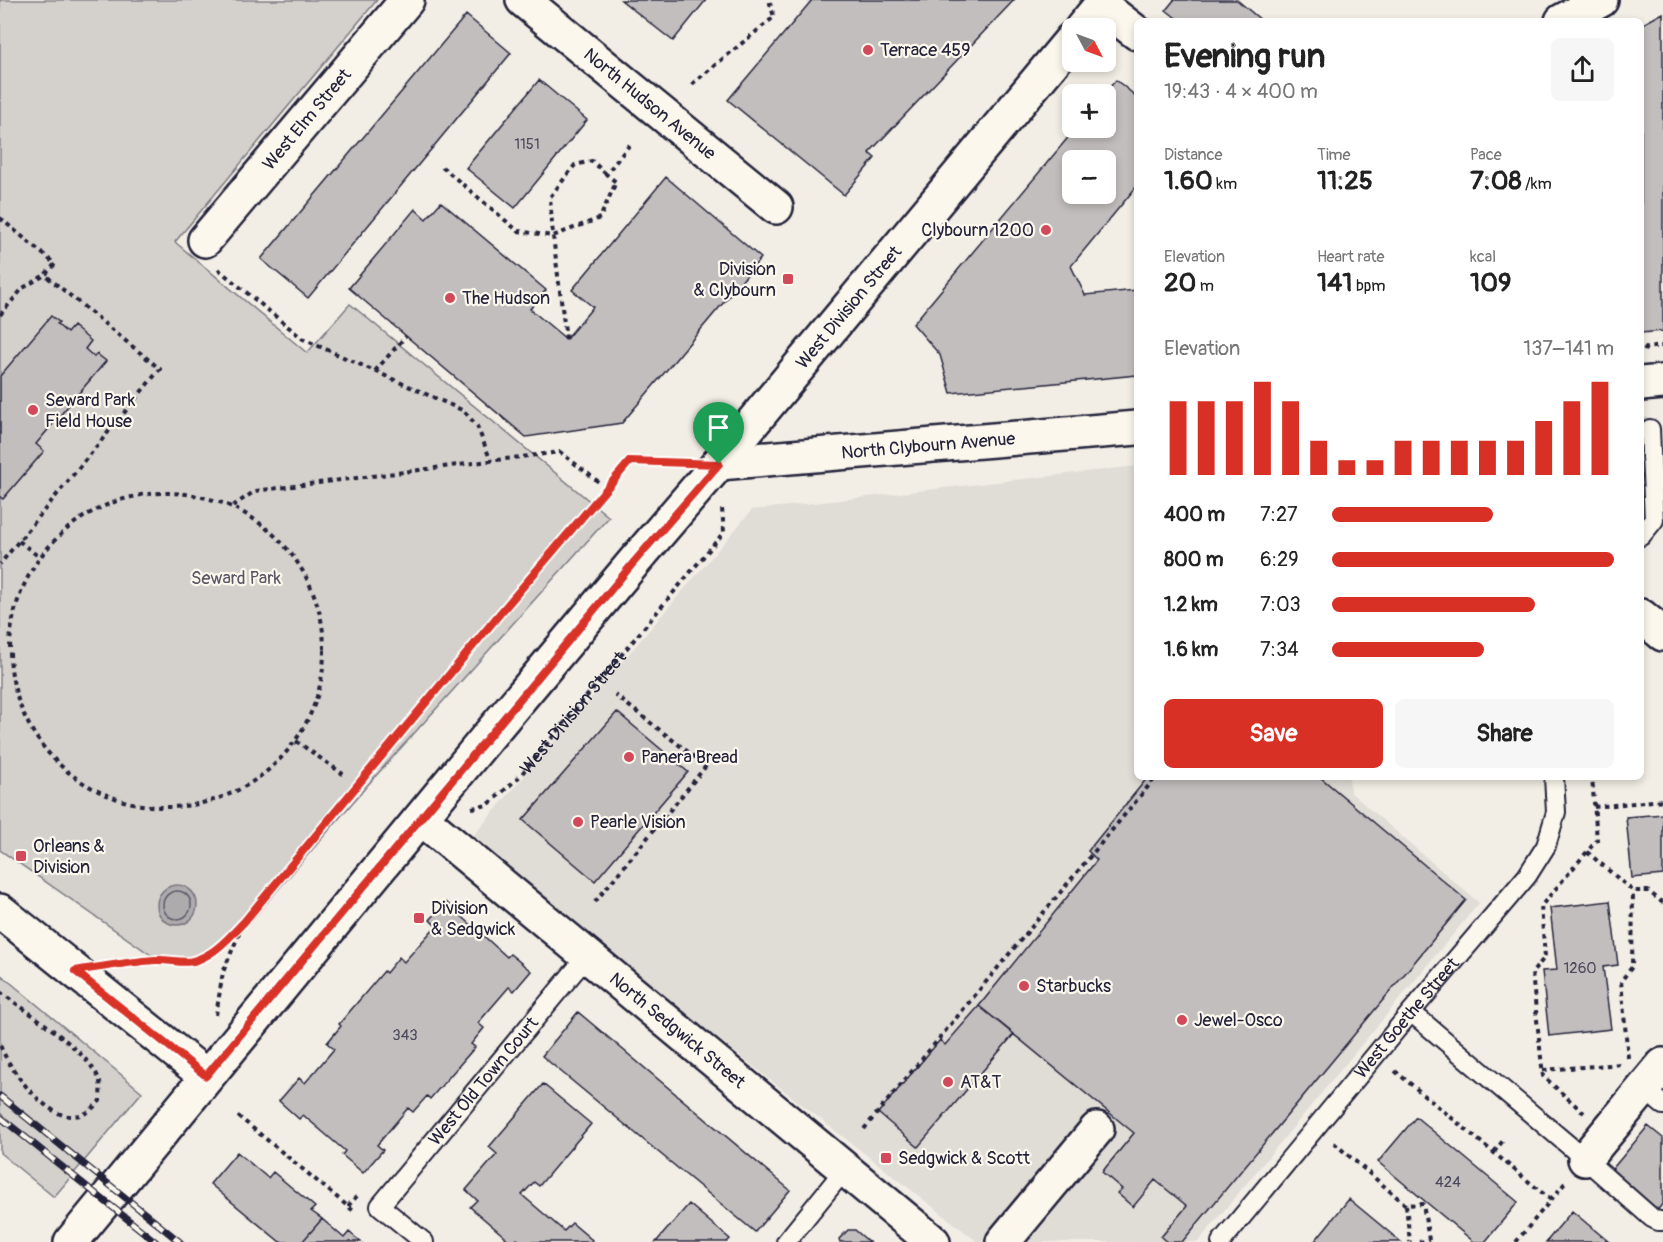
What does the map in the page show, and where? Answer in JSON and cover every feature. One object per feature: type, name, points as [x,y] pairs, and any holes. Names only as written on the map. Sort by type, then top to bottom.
[{"type":"main road","name":"West Elm Street","points":[[205,240],[407,0]]},
{"type":"main road","name":"North Hudson Avenue","points":[[524,0],[776,207]]},
{"type":"main road","points":[[1568,18],[1602,0]]},
{"type":"main road","points":[[1096,11],[1134,31]]},
{"type":"main road","name":"West Division Street","points":[[71,1242],[206,1076],[1062,51]]},
{"type":"main road","points":[[1644,384],[1663,382]]},
{"type":"main road","name":"North Clybourn Avenue","points":[[719,464],[1134,428]]},
{"type":"main road","points":[[1644,618],[1663,634]]},
{"type":"main road","name":"North Sedgwick Street","points":[[421,818],[933,1242]]},
{"type":"main road","points":[[0,911],[206,1076]]},
{"type":"main road","points":[[1575,1162],[1657,1086]]},
{"type":"main road","points":[[1003,1242],[1097,1130]]},
{"type":"lane","points":[[1644,532],[1654,520],[1650,429]]},
{"type":"lane","name":"West Goethe Street","points":[[1221,1242],[1527,876],[1546,846],[1556,812],[1554,780]]},
{"type":"lane","name":"West Old Town Court","points":[[424,1242],[380,1206],[587,956]]},
{"type":"lane","points":[[1411,1012],[1575,1162],[1652,1218],[1663,1221]]},
{"type":"lane","points":[[786,1242],[845,1169]]},
{"type":"path","points":[[692,84],[774,17],[769,0]]},
{"type":"path","points":[[606,174],[631,143]]},
{"type":"path","points":[[442,167],[518,231],[553,236],[600,218],[616,182],[592,162],[575,165],[550,197],[553,236],[566,339]]},
{"type":"path","points":[[0,219],[55,264],[45,275],[23,288],[0,315]]},
{"type":"path","points":[[205,240],[195,251],[303,339],[464,411],[477,426],[491,461]]},
{"type":"path","points":[[0,564],[160,369],[45,275]]},
{"type":"path","points":[[375,371],[405,336]]},
{"type":"path","points":[[233,506],[255,491],[560,452],[600,483]]},
{"type":"path","points":[[75,971],[157,960],[189,962],[209,954],[222,945],[244,922],[497,617],[630,461],[719,464]]},
{"type":"path","name":"West Division Street","points":[[421,818],[489,805],[520,776],[724,532],[719,464]]},
{"type":"path","points":[[163,492],[199,495],[233,506],[271,531],[302,566],[320,609],[325,654],[317,700],[296,741],[261,777],[217,800],[168,808],[119,801],[74,779],[39,744],[16,700],[8,651],[16,601],[39,557],[64,530],[93,510],[127,497],[163,492]]},
{"type":"path","points":[[19,541],[39,557]]},
{"type":"path","points":[[595,902],[706,766],[615,695]]},
{"type":"path","points":[[296,741],[343,774]]},
{"type":"path","points":[[864,1129],[1154,780]]},
{"type":"path","points":[[1516,1242],[1551,1200],[1575,1162],[1594,1121],[1543,1076],[1532,973],[1545,957],[1541,906],[1597,840],[1592,780]]},
{"type":"path","points":[[1594,807],[1663,801]]},
{"type":"path","points":[[1587,852],[1633,891],[1648,891],[1663,903]]},
{"type":"path","points":[[1543,1070],[1629,1063],[1621,981],[1632,967],[1633,891]]},
{"type":"path","points":[[216,1018],[223,972],[244,922]]},
{"type":"path","points":[[0,992],[72,1046],[91,1064],[100,1083],[100,1101],[88,1113],[73,1116],[58,1114],[41,1101],[20,1079],[0,1045]]},
{"type":"path","points":[[1395,1071],[1551,1200]]},
{"type":"path","points":[[238,1116],[357,1214]]},
{"type":"path","points":[[1494,1152],[1505,1138]]},
{"type":"path","points":[[1334,1143],[1406,1205],[1410,1242]]},
{"type":"path","points":[[1406,1205],[1423,1203],[1430,1241],[1419,1242]]},
{"type":"shaded area","points":[[1134,466],[1134,780],[1349,780],[1350,792],[1479,903],[1198,1242],[978,1242],[467,843],[752,510]]},
{"type":"green space","name":"Seward Park","points":[[0,0],[377,0],[175,242],[307,353],[350,304],[609,517],[372,780],[250,922],[196,962],[151,955],[0,850]]},
{"type":"green space","points":[[0,974],[142,1092],[54,1197],[0,1153]]},
{"type":"water","points":[[177,885],[185,886],[191,891],[196,897],[196,913],[191,919],[185,924],[177,925],[169,924],[163,919],[158,913],[157,905],[158,897],[163,891],[169,886]]},
{"type":"building","points":[[621,0],[706,0],[673,41]]},
{"type":"building","name":"Terrace 459","points":[[812,0],[1014,0],[869,153],[875,158],[844,195],[728,100]]},
{"type":"building","points":[[1174,0],[1237,0],[1258,18],[1176,18],[1166,10]]},
{"type":"building","points":[[1663,13],[1663,331],[1644,333],[1644,23]]},
{"type":"building","points":[[466,15],[511,53],[308,298],[261,259]]},
{"type":"building","points":[[539,80],[587,120],[515,208],[466,168]]},
{"type":"building","name":"Clybourn 1200","points":[[1116,80],[1134,95],[1134,190],[1071,266],[1085,295],[1134,290],[1134,375],[951,393],[940,355],[913,324],[1068,138],[1116,138],[1116,84],[1113,84]]},
{"type":"building","name":"The Hudson","points":[[666,177],[761,258],[622,423],[526,437],[349,288],[415,209],[426,219],[441,202],[546,290],[530,309],[566,339],[593,307],[572,290]]},
{"type":"building","name":"Seward Park Field House","points":[[51,316],[67,333],[73,326],[91,341],[85,349],[94,357],[97,354],[106,361],[36,444],[44,451],[3,499],[0,497],[0,376]]},
{"type":"building","points":[[617,712],[688,772],[595,881],[523,820]]},
{"type":"building","name":"Jewel-Osco","points":[[1146,780],[1324,780],[1466,900],[1182,1242],[1167,1242],[1161,1237],[1187,1206],[1155,1180],[1133,1207],[1117,1193],[1122,1189],[1102,1172],[1134,1133],[979,1006],[1097,860],[1088,851]]},
{"type":"building","points":[[1663,814],[1663,875],[1632,878],[1626,817]]},
{"type":"building","points":[[1610,901],[1618,965],[1603,967],[1611,1029],[1549,1036],[1542,971],[1557,970],[1550,908]]},
{"type":"building","points":[[446,902],[507,957],[510,954],[531,971],[514,991],[509,987],[478,1023],[484,1028],[471,1044],[475,1047],[430,1099],[427,1096],[413,1112],[408,1108],[377,1145],[383,1150],[363,1173],[342,1155],[345,1151],[303,1115],[299,1119],[279,1101],[299,1078],[305,1083],[334,1049],[327,1043],[341,1026],[339,1024],[384,971],[386,973],[399,957],[404,962],[436,926],[430,920]]},
{"type":"building","points":[[979,1006],[1014,1034],[918,1147],[878,1113],[940,1040],[945,1045]]},
{"type":"building","points":[[578,1012],[790,1190],[755,1232],[542,1056]]},
{"type":"building","points":[[543,1084],[591,1124],[539,1186],[534,1182],[522,1195],[564,1231],[572,1223],[592,1240],[591,1242],[521,1242],[517,1239],[511,1242],[470,1207],[477,1200],[466,1190],[497,1154],[489,1147]]},
{"type":"building","points":[[1416,1117],[1518,1202],[1485,1242],[1474,1242],[1378,1162]]},
{"type":"building","points":[[1648,1126],[1663,1138],[1663,1203],[1657,1211],[1609,1173]]},
{"type":"building","points":[[237,1152],[268,1178],[273,1172],[315,1207],[311,1211],[322,1219],[302,1242],[280,1242],[210,1184]]},
{"type":"building","points":[[1349,1199],[1401,1242],[1314,1242]]},
{"type":"building","points":[[689,1204],[730,1239],[727,1242],[656,1242]]},
{"type":"building","points":[[1572,1211],[1609,1242],[1546,1242]]},
{"type":"building","points":[[322,1219],[344,1238],[349,1232],[361,1242],[302,1242]]},
{"type":"building","points":[[848,1230],[855,1230],[869,1242],[840,1242],[839,1239]]},
{"type":"railway","points":[[0,1096],[180,1242]]},
{"type":"railway","points":[[0,1117],[156,1242]]},
{"type":"place","name":"Terrace 459","points":[[868,50]]},
{"type":"place","name":"Clybourn 1200","points":[[1046,230]]},
{"type":"place","name":"Division & Clybourn","points":[[788,279]]},
{"type":"place","name":"The Hudson","points":[[450,298]]},
{"type":"place","name":"Seward Park Field House","points":[[33,410]]},
{"type":"place","name":"Panera Bread","points":[[629,757]]},
{"type":"place","name":"Pearle Vision","points":[[578,822]]},
{"type":"place","name":"Orleans & Division","points":[[21,856]]},
{"type":"place","name":"Division & Sedgwick","points":[[419,918]]},
{"type":"place","name":"Starbucks","points":[[1024,986]]},
{"type":"place","name":"Jewel-Osco","points":[[1182,1020]]},
{"type":"place","name":"AT&T","points":[[948,1082]]},
{"type":"place","name":"Sedgwick & Scott","points":[[886,1158]]},
{"type":"route","points":[[630,461],[719,464],[634,562],[206,1076],[75,971],[157,960],[189,962],[209,954],[222,945],[244,922],[497,617],[630,461]]}]
